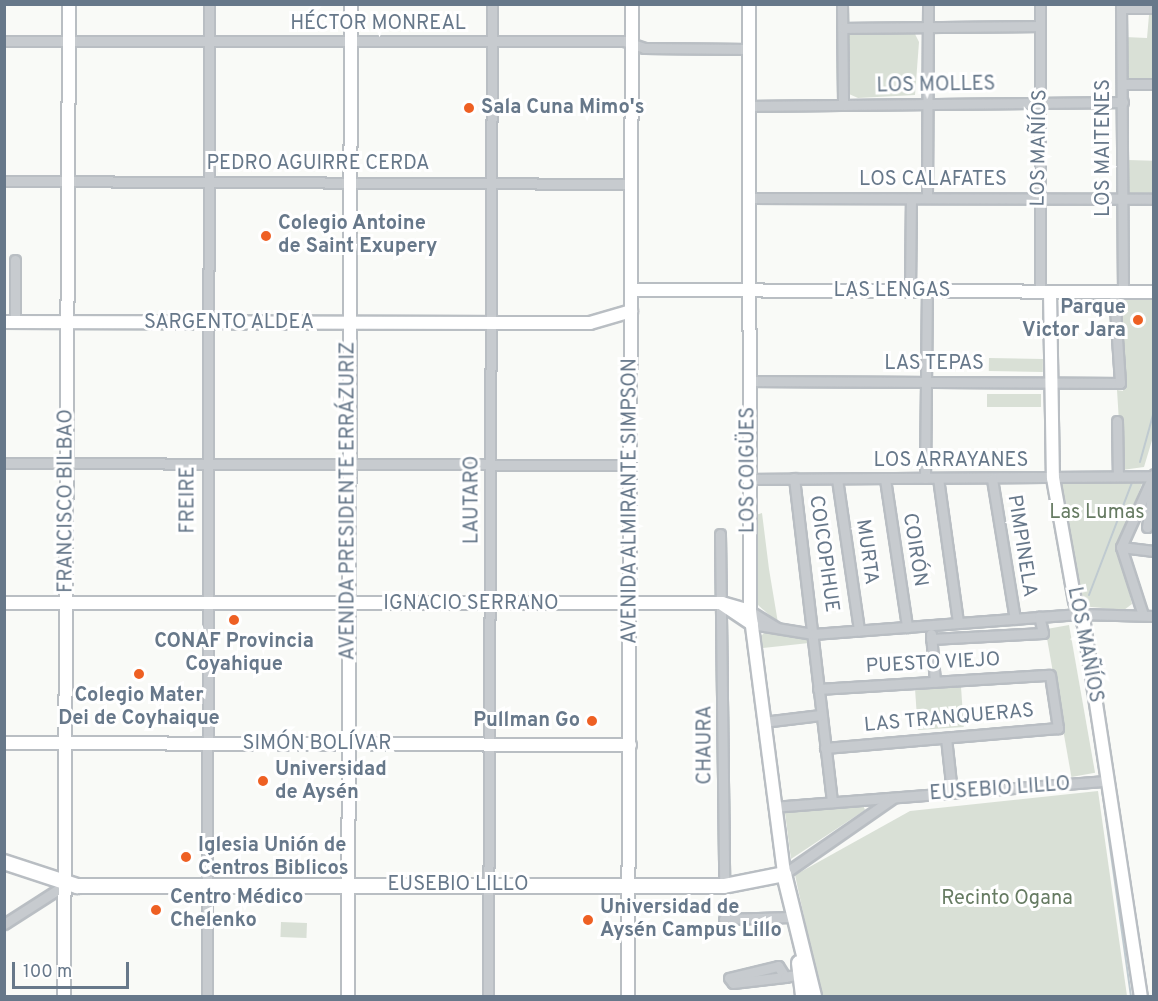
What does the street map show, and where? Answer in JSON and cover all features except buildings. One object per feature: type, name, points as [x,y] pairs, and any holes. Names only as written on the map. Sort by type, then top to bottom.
[{"type":"main road","name":"EUSEBIO LILLO","points":[[4,862],[65,885],[724,886],[784,874]]},
{"type":"main road","name":"LOS COIGÜES","points":[[784,874],[791,917],[814,996]]},
{"type":"main road","name":"LOS COIGÜES","points":[[795,933],[803,996]]},
{"type":"street","name":"FRANCISCO BILBAO","points":[[64,996],[69,4]]},
{"type":"street","name":"FREIRE","points":[[207,996],[209,4]]},
{"type":"street","name":"AVENIDA PRESIDENTE ERRÁZURIZ","points":[[348,996],[351,4]]},
{"type":"street","name":"LAUTARO","points":[[488,996],[492,4]]},
{"type":"street","name":"AVENIDA ALMIRANTE SIMPSON","points":[[628,996],[632,4]]},
{"type":"street","name":"LOS COIGÜES","points":[[749,4],[750,611],[784,874]]},
{"type":"street","points":[[842,4],[843,105]]},
{"type":"street","points":[[927,198],[928,4]]},
{"type":"street","name":"LOS MAÑÍOS","points":[[1040,4],[1039,198],[1051,382],[1053,478],[1108,781],[1141,996]]},
{"type":"street","points":[[1121,6],[1154,8]]},
{"type":"street","name":"LOS MAITENES","points":[[1120,383],[1119,292],[1123,198],[1121,6]]},
{"type":"street","points":[[843,28],[1040,26]]},
{"type":"street","name":"HÉCTOR MONREAL","points":[[4,41],[492,42],[632,44],[749,49]]},
{"type":"street","points":[[1122,84],[1154,84]]},
{"type":"street","name":"LOS MOLLES","points":[[749,106],[1123,102]]},
{"type":"street","name":"PEDRO AGUIRRE CERDA","points":[[4,181],[632,184]]},
{"type":"street","name":"LOS CALAFATES","points":[[749,198],[1154,198]]},
{"type":"street","points":[[910,291],[911,199]]},
{"type":"street","points":[[10,322],[15,260]]},
{"type":"street","name":"LAS LENGAS","points":[[631,290],[1154,292]]},
{"type":"street","points":[[925,478],[927,291]]},
{"type":"street","name":"SARGENTO ALDEA","points":[[10,322],[350,324],[598,322],[631,311]]},
{"type":"street","name":"LAS TEPAS","points":[[748,381],[1120,383]]},
{"type":"street","points":[[1117,421],[1118,476]]},
{"type":"street","points":[[4,463],[631,465]]},
{"type":"street","points":[[1143,615],[1121,547],[1153,475]]},
{"type":"street","name":"LOS ARRAYANES","points":[[748,478],[1053,478],[1153,475]]},
{"type":"street","name":"COICOPIHUE","points":[[794,478],[832,801]]},
{"type":"street","points":[[938,478],[958,623]]},
{"type":"street","name":"PIMPINELA","points":[[992,478],[1015,619]]},
{"type":"street","name":"MURTA","points":[[837,479],[859,630]]},
{"type":"street","name":"COIRÓN","points":[[885,479],[907,627]]},
{"type":"street","points":[[1147,528],[1154,484]]},
{"type":"street","name":"CHAURA","points":[[720,534],[724,886]]},
{"type":"street","points":[[1121,547],[1154,551]]},
{"type":"street","name":"IGNACIO SERRANO","points":[[4,603],[722,603],[750,611],[783,631]]},
{"type":"street","name":"IGNACIO SERRANO","points":[[722,603],[752,624],[783,631],[813,634],[1039,616],[1079,614],[1154,616]]},
{"type":"street","points":[[932,639],[1042,633],[1039,616]]},
{"type":"street","points":[[930,625],[935,682]]},
{"type":"street","name":"PUESTO VIEJO","points":[[818,689],[1050,675]]},
{"type":"street","name":"LAS TRANQUERAS","points":[[825,748],[1058,728],[1050,675]]},
{"type":"street","points":[[763,722],[821,715]]},
{"type":"street","points":[[946,738],[952,792]]},
{"type":"street","name":"SIMÓN BOLÍVAR","points":[[4,743],[630,745]]},
{"type":"street","name":"EUSEBIO LILLO","points":[[774,807],[1108,781]]},
{"type":"street","name":"EUSEBIO LILLO","points":[[784,874],[892,799]]},
{"type":"street","points":[[4,924],[65,885]]},
{"type":"street","points":[[724,919],[791,917]]},
{"type":"street","points":[[785,977],[778,966],[729,978],[733,983],[785,977],[800,974]]},
{"type":"green space","points":[[1149,15],[1153,15],[1153,80],[1126,80],[1125,37],[1147,38]]},
{"type":"green space","points":[[847,34],[915,34],[919,42],[915,95],[858,98],[849,94]]},
{"type":"green space","points":[[1128,160],[1153,161],[1152,194],[1127,193]]},
{"type":"green space","name":"Parque Victor Jara","points":[[1122,298],[1153,299],[1153,437],[1144,467],[1122,470],[1117,390],[1123,391]]},
{"type":"green space","points":[[989,358],[1043,359],[1043,372],[989,371]]},
{"type":"green space","points":[[987,394],[1041,394],[1041,407],[987,407]]},
{"type":"green space","name":"Las Lumas","points":[[1144,479],[1124,529],[1120,554],[1132,604],[1124,610],[1081,606],[1059,482]]},
{"type":"green space","points":[[762,513],[778,623],[758,605],[756,515]]},
{"type":"green space","points":[[1069,625],[1095,773],[1071,777],[1045,629]]},
{"type":"green space","points":[[765,632],[807,639],[809,643],[763,648],[761,636]]},
{"type":"green space","points":[[961,687],[964,727],[918,730],[915,690]]},
{"type":"green space","name":"Recinto Ogana","points":[[1098,791],[1127,996],[821,996],[795,875],[910,811]]},
{"type":"green space","points":[[863,805],[865,810],[791,859],[785,813]]},
{"type":"green space","points":[[281,922],[307,923],[306,938],[280,937]]},
{"type":"waterway","points":[[1140,462],[1154,411]]},
{"type":"waterway","points":[[1089,595],[1133,480]]},
{"type":"waterway","points":[[1078,626],[1099,769]]},
{"type":"waterway","points":[[1102,790],[1131,996]]},
{"type":"place","name":"Sala Cuna Mimo's","points":[[469,108]]},
{"type":"place","name":"Colegio Antoine de Saint Exupery","points":[[266,236]]},
{"type":"place","name":"Parque Victor Jara","points":[[1138,320]]},
{"type":"place","name":"CONAF Provincia Coyahique","points":[[234,620]]},
{"type":"place","name":"Colegio Mater Dei de Coyhaique","points":[[139,674]]},
{"type":"place","name":"Pullman Go","points":[[592,721]]},
{"type":"place","name":"Universidad de Aysén","points":[[263,781]]},
{"type":"place","name":"Iglesia Unión de Centros Biblicos","points":[[186,857]]},
{"type":"place","name":"Centro Médico Chelenko","points":[[156,910]]},
{"type":"place","name":"Universidad de Aysén Campus Lillo","points":[[588,920]]}]
